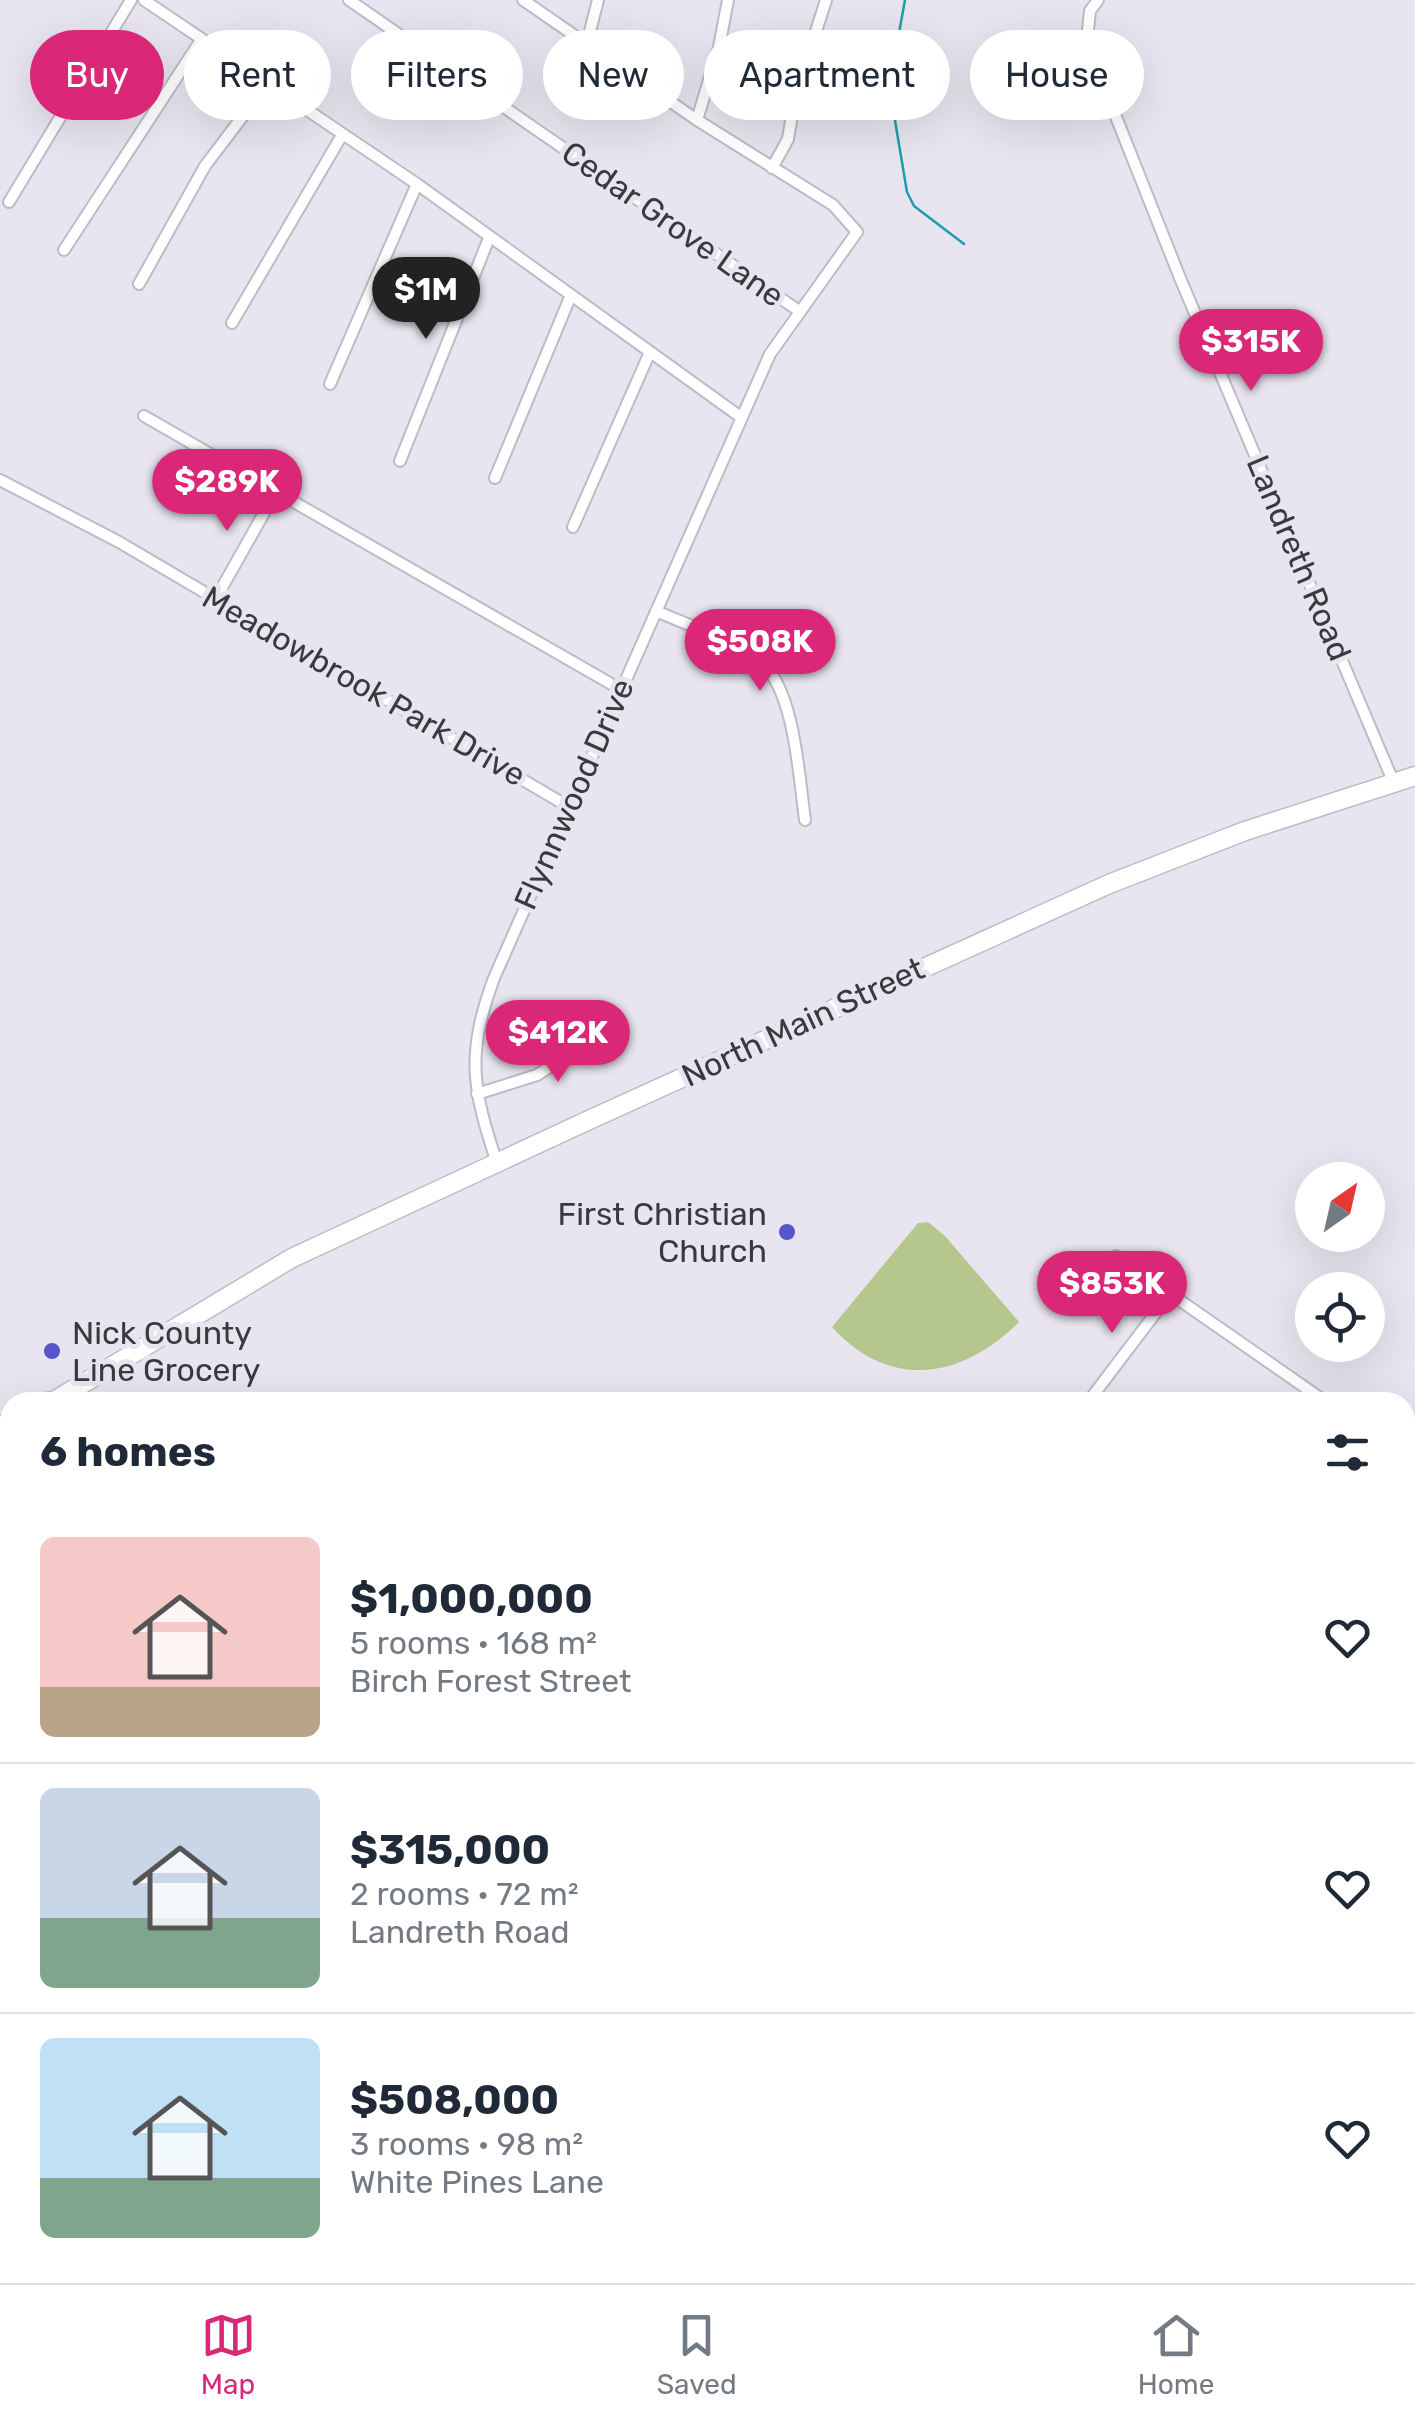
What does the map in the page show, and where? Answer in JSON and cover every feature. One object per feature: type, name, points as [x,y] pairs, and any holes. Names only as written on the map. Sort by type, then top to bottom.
[{"type":"main road","name":"North Main Street","points":[[69,1392],[269,1270],[497,1163],[1109,884],[1245,831],[1415,776]]},
{"type":"street","points":[[9,202],[131,0]]},
{"type":"street","points":[[144,0],[187,30]]},
{"type":"street","name":"Cedar Grove Lane","points":[[349,0],[799,311]]},
{"type":"street","points":[[524,0],[566,30]]},
{"type":"street","points":[[590,30],[598,0]]},
{"type":"street","points":[[697,120],[720,47],[728,0]]},
{"type":"street","points":[[684,111],[772,168],[788,139],[795,97],[826,0]]},
{"type":"street","name":"Landreth Road","points":[[1098,0],[1090,11],[1088,30],[1112,106],[1180,278],[1393,781]]},
{"type":"street","points":[[64,250],[184,66]]},
{"type":"street","points":[[139,284],[205,166],[240,120]]},
{"type":"street","points":[[321,120],[742,418]]},
{"type":"street","points":[[232,322],[342,135]]},
{"type":"street","name":"Flynnwood Drive","points":[[497,1163],[477,1094],[475,1045],[484,1004],[770,354],[857,232],[832,205],[772,168]]},
{"type":"street","points":[[330,384],[416,184]]},
{"type":"street","points":[[400,462],[489,238]]},
{"type":"street","points":[[495,478],[570,294]]},
{"type":"street","points":[[573,526],[650,352]]},
{"type":"street","points":[[144,416],[620,690]]},
{"type":"street","name":"Meadowbrook Park Drive","points":[[0,480],[119,542],[569,806]]},
{"type":"street","points":[[215,600],[277,490]]},
{"type":"street","points":[[656,611],[752,656],[773,675],[790,724],[806,820]]},
{"type":"street","points":[[477,1094],[537,1075],[616,1024]]},
{"type":"street","points":[[1116,1256],[1312,1392]]},
{"type":"street","points":[[1096,1392],[1170,1294]]},
{"type":"green space","points":[[928,1222],[945,1236],[1019,1322],[974,1356],[950,1366],[902,1369],[854,1347],[832,1327],[918,1223]]},
{"type":"waterway","points":[[905,0],[895,55],[887,73],[907,192],[914,206],[964,244]]},
{"type":"place","name":"First Christian Church","points":[[787,1232]]},
{"type":"place","name":"Nick County Line Grocery","points":[[52,1351]]}]
